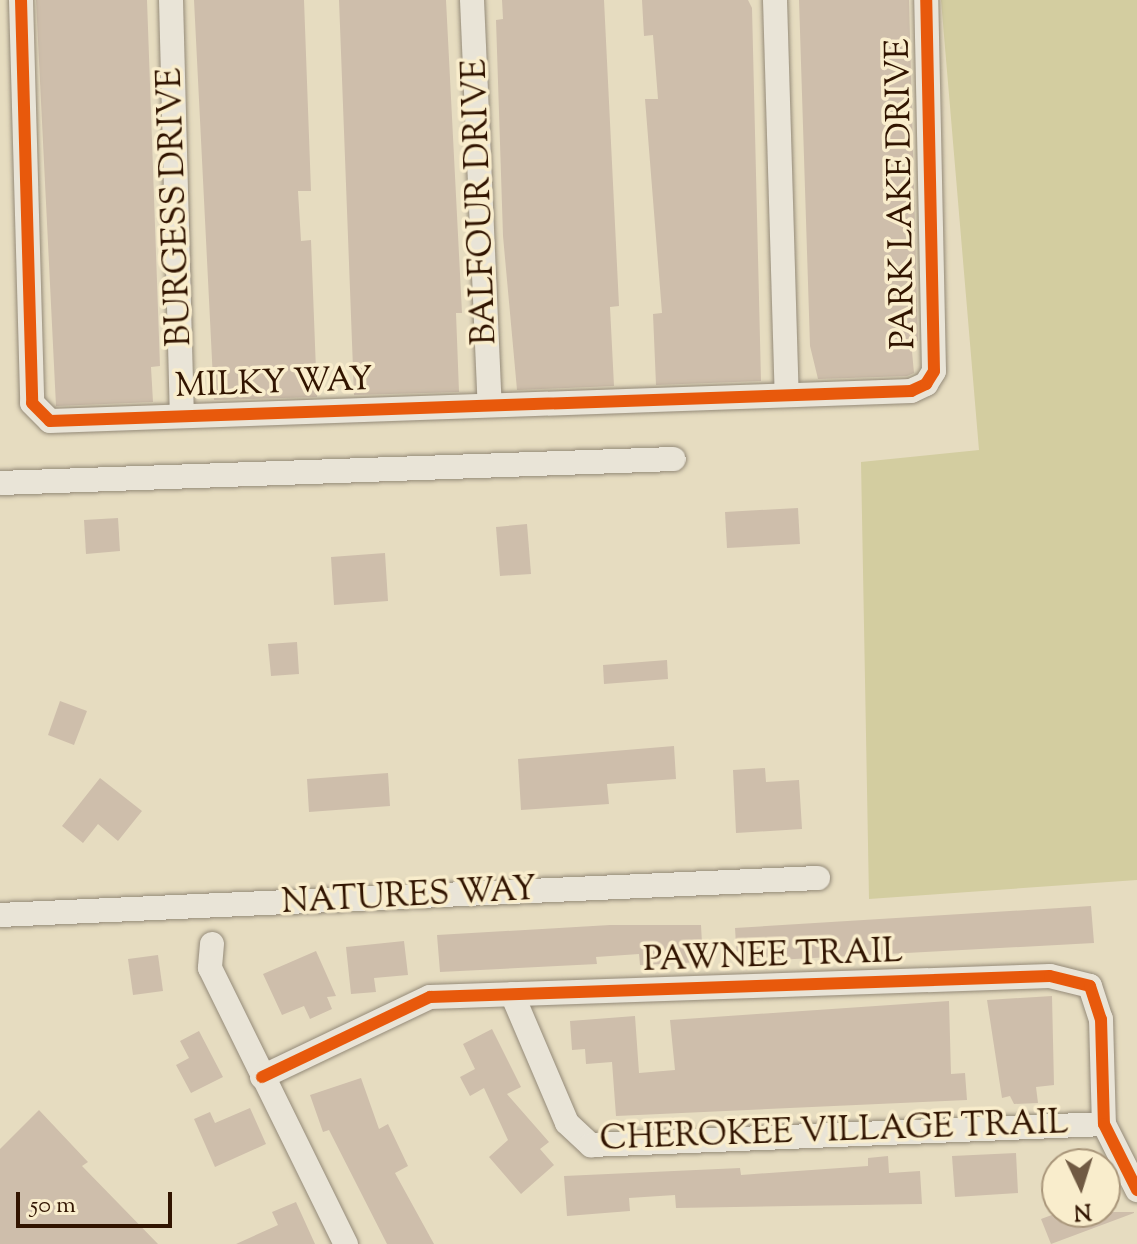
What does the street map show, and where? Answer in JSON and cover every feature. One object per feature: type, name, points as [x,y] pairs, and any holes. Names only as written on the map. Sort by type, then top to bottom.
[{"type":"street","name":"MILKY WAY","points":[[21,0],[32,403],[50,421],[787,395],[926,384]]},
{"type":"street","name":"BURGESS DRIVE","points":[[171,0],[182,415]]},
{"type":"street","name":"BALFOUR DRIVE","points":[[472,0],[490,405]]},
{"type":"street","points":[[775,0],[787,395]]},
{"type":"street","name":"PARK LAKE DRIVE","points":[[926,0],[934,371],[926,384]]},
{"type":"street","points":[[0,483],[674,459]]},
{"type":"street","name":"NATURES WAY","points":[[0,915],[818,878]]},
{"type":"street","points":[[212,944],[210,968],[346,1244]]},
{"type":"street","name":"PAWNEE TRAIL","points":[[262,1077],[430,997],[1050,976],[1090,986],[1101,1019],[1104,1124],[1137,1190]]},
{"type":"street","name":"CHEROKEE VILLAGE TRAIL","points":[[512,994],[567,1123],[591,1145],[1104,1124]]},
{"type":"shaded area","points":[[941,0],[1137,0],[1137,880],[869,899],[861,462],[979,450]]},
{"type":"building","points":[[36,0],[147,0],[160,366],[151,367],[153,402],[56,406]]},
{"type":"building","points":[[194,0],[304,0],[311,191],[298,191],[301,241],[311,240],[317,397],[214,400]]},
{"type":"building","points":[[339,0],[446,0],[462,313],[456,313],[459,392],[354,395]]},
{"type":"building","points":[[502,0],[604,0],[619,306],[610,307],[614,386],[517,390],[503,236],[496,20],[503,19]]},
{"type":"building","points":[[642,0],[748,0],[752,8],[761,381],[656,385],[653,314],[662,313],[645,99],[658,99],[653,35],[644,36]]},
{"type":"building","points":[[799,0],[909,0],[918,341],[911,341],[914,373],[907,376],[818,379],[810,346]]},
{"type":"building","points":[[798,508],[800,544],[727,548],[725,512]]},
{"type":"building","points":[[118,518],[120,551],[86,554],[84,520]]},
{"type":"building","points":[[527,524],[531,574],[500,576],[496,527]]},
{"type":"building","points":[[385,553],[388,601],[334,605],[331,557]]},
{"type":"building","points":[[297,642],[299,674],[271,676],[268,644]]},
{"type":"building","points":[[667,660],[668,679],[604,684],[603,665]]},
{"type":"building","points":[[60,701],[87,711],[74,745],[48,735]]},
{"type":"building","points":[[674,746],[676,779],[607,784],[609,804],[521,810],[518,759]]},
{"type":"building","points":[[765,768],[766,782],[799,780],[802,829],[736,833],[733,770]]},
{"type":"building","points":[[388,773],[390,806],[309,812],[307,779]]},
{"type":"building","points":[[100,778],[142,811],[118,841],[98,824],[83,843],[62,826]]},
{"type":"building","points":[[1091,906],[1094,943],[737,962],[735,928]]},
{"type":"building","points":[[610,925],[701,925],[703,962],[640,965],[639,954],[596,957],[597,964],[440,972],[437,935]]},
{"type":"building","points":[[404,941],[408,975],[374,978],[376,992],[351,994],[346,947]]},
{"type":"building","points":[[316,951],[336,996],[327,997],[332,1009],[310,1019],[304,1006],[282,1015],[263,974]]},
{"type":"building","points":[[158,955],[163,991],[133,995],[128,959]]},
{"type":"building","points":[[1052,996],[1054,1085],[1036,1087],[1038,1103],[1014,1104],[1010,1096],[1002,1098],[987,1000]]},
{"type":"building","points":[[949,1001],[951,1074],[965,1073],[967,1100],[616,1116],[612,1062],[586,1064],[585,1049],[572,1050],[570,1021],[635,1016],[639,1073],[675,1070],[670,1020]]},
{"type":"building","points":[[492,1029],[521,1087],[507,1094],[549,1142],[540,1149],[554,1165],[521,1194],[489,1157],[508,1140],[484,1088],[470,1096],[460,1077],[475,1069],[463,1044]]},
{"type":"building","points":[[199,1031],[223,1077],[191,1093],[176,1065],[189,1058],[180,1041]]},
{"type":"building","points":[[361,1078],[379,1129],[388,1124],[408,1166],[395,1173],[434,1244],[387,1244],[329,1130],[323,1132],[310,1095]]},
{"type":"building","points":[[250,1108],[266,1144],[215,1167],[194,1119],[210,1112],[215,1123]]},
{"type":"building","points":[[39,1110],[88,1162],[82,1166],[158,1244],[0,1244],[0,1149]]},
{"type":"building","points":[[1016,1153],[1018,1193],[955,1197],[952,1156]]},
{"type":"building","points":[[888,1156],[889,1173],[920,1171],[922,1204],[676,1208],[675,1195],[629,1198],[630,1211],[567,1216],[564,1176],[740,1168],[741,1175],[868,1166],[868,1158]]},
{"type":"building","points":[[296,1202],[315,1244],[236,1244],[278,1225],[272,1212]]},
{"type":"building","points":[[1121,1212],[1134,1213],[1121,1218]]},
{"type":"building","points":[[1045,1228],[1094,1228],[1051,1244]]},
{"type":"cycle path","points":[[21,0],[32,403],[50,421],[911,391],[926,384],[934,371],[926,0]]},
{"type":"cycle path","points":[[262,1077],[430,997],[1050,976],[1090,986],[1101,1019],[1104,1124],[1137,1190]]}]
